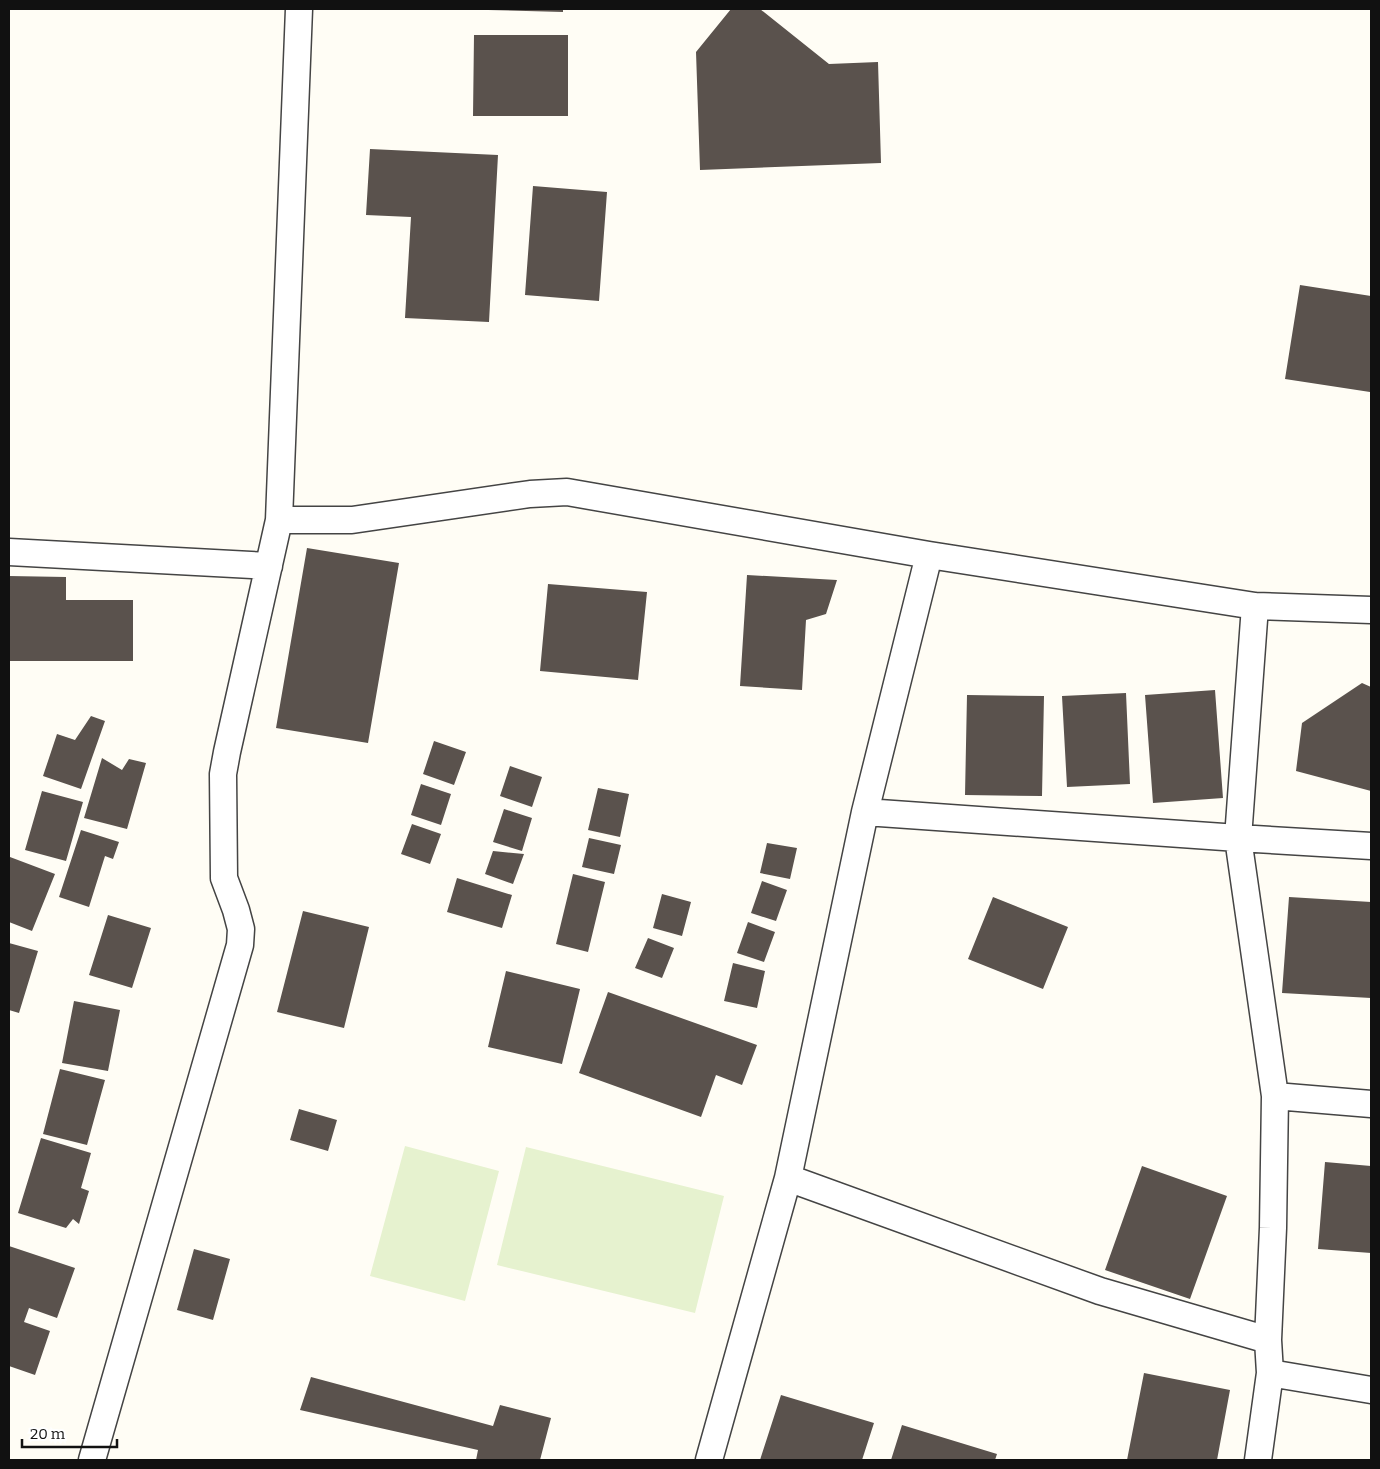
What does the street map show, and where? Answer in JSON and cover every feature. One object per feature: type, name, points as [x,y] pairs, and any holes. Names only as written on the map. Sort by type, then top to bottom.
[{"type":"street","points":[[92,1460],[240,945],[241,929],[224,878],[223,774],[279,520],[299,9]]},
{"type":"street","points":[[279,520],[352,520],[530,494],[567,492],[929,555],[1254,606],[1371,610]]},
{"type":"street","points":[[9,552],[269,566]]},
{"type":"street","points":[[709,1460],[788,1178],[865,812],[929,555]]},
{"type":"street","points":[[1254,606],[1238,838],[1275,1096],[1273,1228],[1268,1340],[1270,1373],[1258,1460]]},
{"type":"street","points":[[865,812],[1371,846]]},
{"type":"street","points":[[1275,1096],[1371,1104]]},
{"type":"street","points":[[788,1178],[1100,1291],[1268,1340]]},
{"type":"street","points":[[1270,1373],[1371,1390]]},
{"type":"green space","points":[[405,1146],[499,1171],[465,1301],[370,1276]]},
{"type":"green space","points":[[526,1147],[724,1196],[695,1313],[497,1265]]},
{"type":"building","points":[[563,9],[563,12],[488,10]]},
{"type":"building","points":[[731,9],[760,9],[829,64],[878,62],[881,163],[700,170],[696,52]]},
{"type":"building","points":[[474,35],[568,35],[568,116],[473,116]]},
{"type":"building","points":[[370,149],[498,155],[489,322],[405,318],[411,217],[366,215]]},
{"type":"building","points":[[533,186],[607,192],[599,301],[525,295]]},
{"type":"building","points":[[1300,285],[1371,296],[1370,392],[1285,379]]},
{"type":"building","points":[[307,548],[399,563],[368,743],[276,728]]},
{"type":"building","points":[[747,575],[837,580],[826,614],[806,620],[802,690],[740,686]]},
{"type":"building","points":[[9,576],[66,577],[66,600],[133,600],[133,661],[9,661]]},
{"type":"building","points":[[548,584],[647,592],[638,680],[540,671]]},
{"type":"building","points":[[1362,683],[1371,687],[1371,791],[1296,771],[1302,723]]},
{"type":"building","points":[[1215,690],[1223,798],[1153,803],[1145,695]]},
{"type":"building","points":[[1126,693],[1130,784],[1067,787],[1062,696]]},
{"type":"building","points":[[967,695],[1044,696],[1042,796],[965,795]]},
{"type":"building","points":[[91,716],[105,721],[81,789],[43,776],[57,734],[75,740]]},
{"type":"building","points":[[434,741],[466,752],[454,785],[423,774]]},
{"type":"building","points":[[102,758],[122,770],[129,759],[146,763],[127,829],[84,818]]},
{"type":"building","points":[[510,766],[542,777],[532,807],[500,796]]},
{"type":"building","points":[[421,784],[451,794],[441,825],[411,815]]},
{"type":"building","points":[[598,788],[629,794],[620,837],[588,830]]},
{"type":"building","points":[[42,791],[83,802],[66,861],[25,850]]},
{"type":"building","points":[[504,809],[532,818],[522,851],[493,842]]},
{"type":"building","points":[[412,824],[441,834],[430,864],[401,854]]},
{"type":"building","points":[[81,830],[119,842],[113,859],[105,856],[89,907],[59,897]]},
{"type":"building","points":[[589,838],[621,845],[614,874],[582,867]]},
{"type":"building","points":[[767,843],[797,848],[790,879],[760,873]]},
{"type":"building","points":[[493,851],[524,854],[513,884],[485,874]]},
{"type":"building","points":[[10,857],[55,874],[32,931],[9,922]]},
{"type":"building","points":[[573,874],[605,882],[588,952],[556,944]]},
{"type":"building","points":[[457,878],[512,895],[502,928],[447,912]]},
{"type":"building","points":[[762,881],[787,890],[776,921],[751,913]]},
{"type":"building","points":[[662,894],[691,902],[682,936],[653,928]]},
{"type":"building","points":[[993,897],[1068,927],[1043,989],[968,959]]},
{"type":"building","points":[[1289,897],[1371,902],[1371,998],[1282,993]]},
{"type":"building","points":[[303,911],[369,927],[344,1028],[277,1012]]},
{"type":"building","points":[[108,915],[151,928],[132,988],[89,975]]},
{"type":"building","points":[[748,922],[775,932],[764,962],[737,953]]},
{"type":"building","points":[[648,938],[674,948],[662,978],[635,968]]},
{"type":"building","points":[[9,943],[38,951],[19,1013],[9,1010]]},
{"type":"building","points":[[733,963],[765,971],[757,1008],[724,1001]]},
{"type":"building","points":[[506,971],[580,989],[562,1064],[488,1047]]},
{"type":"building","points":[[608,992],[757,1045],[742,1085],[716,1075],[701,1117],[579,1073]]},
{"type":"building","points":[[74,1001],[120,1010],[108,1071],[62,1063]]},
{"type":"building","points":[[60,1069],[105,1080],[87,1145],[43,1134]]},
{"type":"building","points":[[299,1109],[337,1120],[328,1151],[290,1140]]},
{"type":"building","points":[[41,1138],[91,1153],[81,1188],[89,1191],[79,1224],[73,1219],[66,1228],[18,1213]]},
{"type":"building","points":[[1325,1162],[1371,1166],[1371,1253],[1318,1249]]},
{"type":"building","points":[[1142,1166],[1227,1196],[1190,1299],[1105,1270]]},
{"type":"building","points":[[9,1246],[75,1268],[57,1318],[29,1308],[24,1322],[50,1331],[35,1375],[9,1366]]},
{"type":"building","points":[[194,1249],[230,1259],[213,1320],[177,1310]]},
{"type":"building","points":[[1144,1373],[1230,1390],[1217,1460],[1127,1460]]},
{"type":"building","points":[[311,1377],[493,1426],[500,1405],[551,1418],[540,1460],[476,1460],[478,1450],[300,1410]]},
{"type":"building","points":[[781,1395],[874,1423],[862,1460],[760,1460]]},
{"type":"building","points":[[902,1425],[997,1454],[995,1460],[891,1460]]}]
